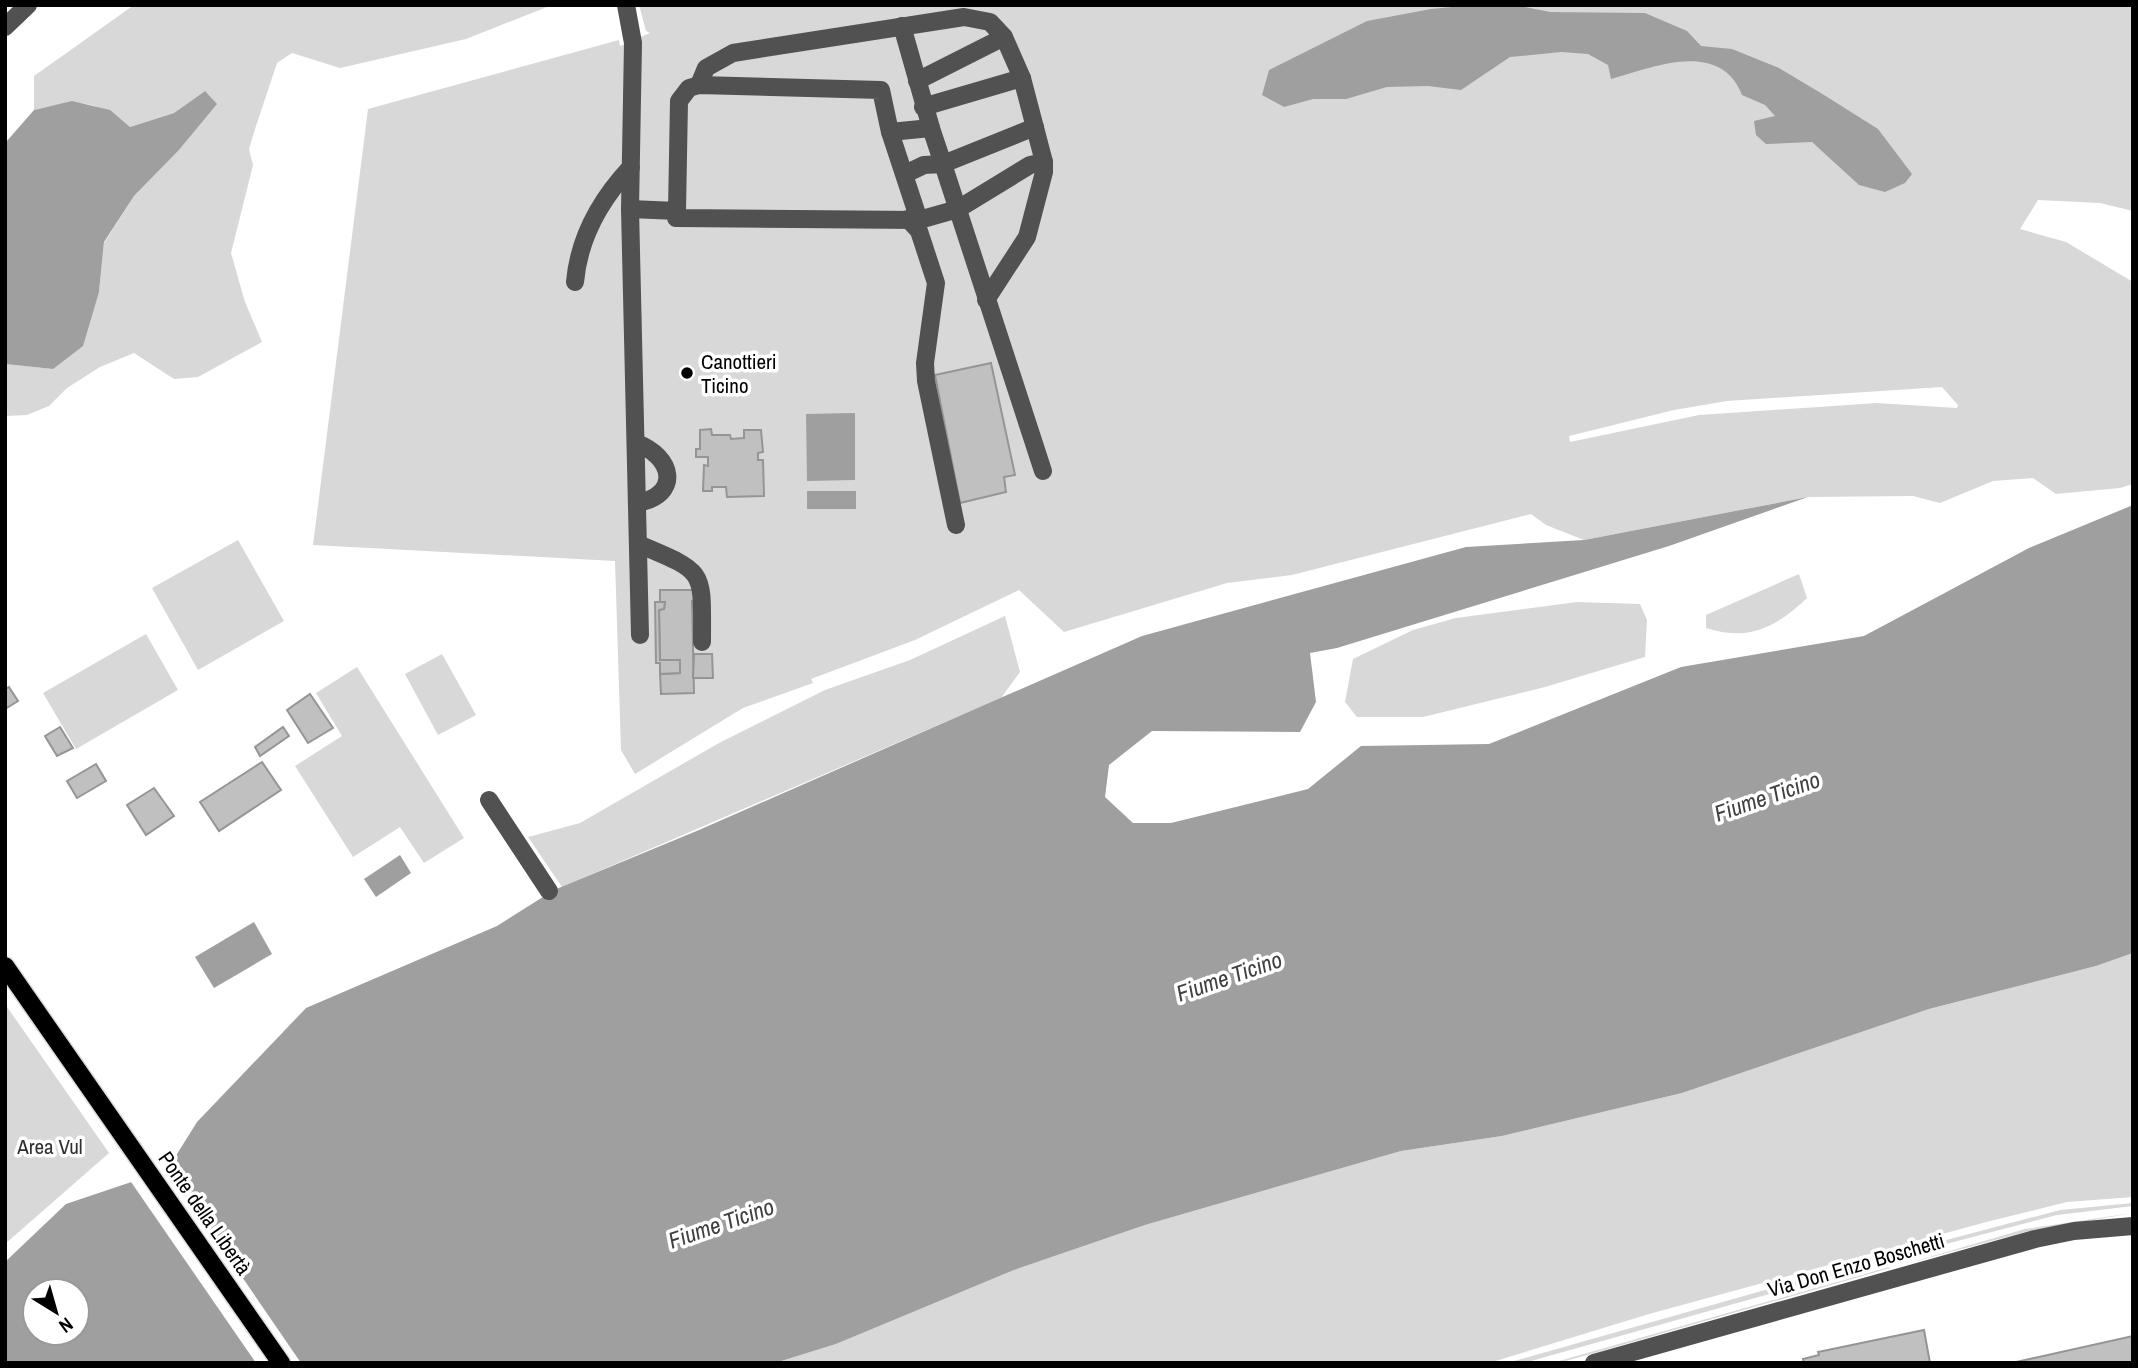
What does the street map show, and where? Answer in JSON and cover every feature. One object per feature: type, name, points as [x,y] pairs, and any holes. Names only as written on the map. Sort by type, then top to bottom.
[{"type":"main road","name":"Ponte della Libertà","points":[[5,966],[281,1363]]},
{"type":"street","points":[[5,27],[28,5]]},
{"type":"street","points":[[626,5],[633,43],[630,209],[640,635]]},
{"type":"street","points":[[699,85],[706,68],[733,53],[902,26],[978,18],[990,22],[1004,37],[1022,78],[1044,162],[1044,172],[1027,237],[986,300]]},
{"type":"street","points":[[902,26],[923,107],[1043,471]]},
{"type":"street","points":[[917,81],[1004,37]]},
{"type":"street","points":[[923,107],[1022,78]]},
{"type":"street","points":[[677,215],[679,101],[689,88],[699,85],[881,90],[890,132],[905,174],[914,220],[936,283],[925,363],[926,381],[956,525]]},
{"type":"street","points":[[905,174],[924,165],[943,164],[1035,127]]},
{"type":"street","points":[[890,132],[931,128]]},
{"type":"street","points":[[630,209],[677,215],[914,220],[958,209],[1030,165],[1044,162]]},
{"type":"street","points":[[575,282],[577,258],[586,234],[614,185],[631,167]]},
{"type":"street","points":[[636,443],[655,451],[667,469],[664,487],[658,495],[637,503]]},
{"type":"street","points":[[638,544],[685,565],[697,575],[702,588],[702,642]]},
{"type":"street","points":[[489,800],[549,891]]},
{"type":"street","name":"Via Don Enzo Boschetti","points":[[1594,1363],[2035,1239],[2074,1231],[2133,1226]]},
{"type":"green space","points":[[134,5],[552,5],[466,39],[340,68],[292,53],[277,63],[249,149],[253,165],[231,253],[245,302],[262,342],[198,377],[174,379],[134,353],[100,367],[67,388],[49,406],[27,415],[5,416],[5,364],[53,369],[99,292],[104,243],[134,196],[178,151],[205,91],[174,113],[130,127],[106,111],[85,104],[62,104],[34,110],[34,76]]},
{"type":"green space","points":[[639,5],[2133,5],[2133,211],[2100,203],[2038,200],[2020,229],[2066,242],[2133,282],[2133,484],[2120,488],[2056,494],[2033,478],[1993,481],[1940,503],[1913,496],[1808,497],[1584,540],[1546,525],[1531,514],[1292,575],[1227,583],[1064,632],[1019,590],[915,640],[811,679],[813,683],[743,708],[635,774],[621,750],[615,561],[313,545],[368,109],[619,40],[620,46],[650,33],[646,31]],"holes":[[[1942,387],[1958,405],[1957,408],[1877,403],[1699,415],[1570,442],[1569,436],[1674,410],[1727,401]]]},
{"type":"green space","points":[[238,540],[284,621],[198,670],[152,588]]},
{"type":"green space","points":[[1799,574],[1807,598],[1773,624],[1749,632],[1736,633],[1706,628],[1706,615]]},
{"type":"green space","points":[[1577,602],[1640,604],[1647,620],[1645,657],[1545,687],[1423,717],[1357,717],[1345,702],[1353,659],[1413,630],[1456,618]]},
{"type":"green space","points":[[1005,616],[1020,672],[1001,698],[562,887],[528,837],[580,823],[719,743],[825,690],[910,660]]},
{"type":"green space","points":[[146,634],[178,690],[76,749],[43,693]]},
{"type":"green space","points":[[442,654],[476,715],[438,735],[405,674]]},
{"type":"green space","points":[[357,667],[464,838],[424,863],[400,827],[353,857],[295,766],[342,736],[316,693]]},
{"type":"green space","points":[[2133,953],[2133,1197],[2067,1202],[1990,1221],[1649,1314],[1489,1363],[775,1363],[836,1344],[1014,1270],[1145,1225],[1401,1151],[1502,1136],[1682,1093],[1929,1009],[2096,966]]},
{"type":"green space","name":"Area Vul","points":[[5,1004],[109,1153],[5,1244]]},
{"type":"green space","points":[[2133,1203],[2133,1206],[2057,1215],[1900,1256],[1897,1253],[2060,1210]]},
{"type":"green space","points":[[2133,1213],[2025,1232],[1902,1265],[2025,1229]]},
{"type":"green space","points":[[1889,1255],[1887,1261],[1524,1363],[1507,1363]]},
{"type":"green space","points":[[1889,1267],[1559,1363],[1552,1363]]},
{"type":"water","points":[[1516,5],[1550,12],[1645,13],[1687,31],[1701,46],[1732,49],[1779,68],[1824,95],[1878,129],[1912,174],[1905,183],[1885,192],[1859,185],[1812,142],[1766,144],[1756,135],[1754,121],[1775,116],[1765,105],[1742,95],[1732,78],[1718,67],[1702,62],[1666,64],[1611,79],[1608,65],[1588,54],[1561,52],[1510,57],[1461,90],[1428,86],[1387,87],[1346,99],[1313,99],[1284,107],[1262,95],[1269,70],[1367,21],[1431,9]]},
{"type":"water","points":[[205,91],[217,104],[178,151],[134,196],[104,242],[99,292],[83,346],[53,369],[5,364],[6,142],[34,110],[72,101],[110,110],[130,127],[174,113]]},
{"type":"water","points":[[855,413],[855,480],[807,481],[806,414]]},
{"type":"water","points":[[807,491],[856,491],[856,509],[807,509]]},
{"type":"water","name":"Fiume Ticino","points":[[1808,497],[1669,546],[1337,648],[1310,653],[1316,702],[1300,732],[1152,731],[1109,765],[1105,797],[1133,823],[1171,823],[1308,789],[1361,746],[1489,744],[1681,667],[1864,636],[2029,548],[2133,505],[2133,953],[2096,966],[1929,1009],[1682,1093],[1502,1136],[1401,1151],[1145,1225],[1014,1270],[836,1344],[775,1363],[5,1363],[5,1262],[66,1204],[167,1170],[197,1122],[306,1008],[497,926],[554,890],[699,830],[1142,636],[1466,547],[1584,540]]},
{"type":"water","points":[[400,855],[411,873],[376,897],[364,879]]},
{"type":"water","points":[[254,922],[272,954],[214,988],[195,957]]},
{"type":"pier","points":[[166,1166],[301,1363],[256,1363],[129,1179]]},
{"type":"building","points":[[991,363],[1015,475],[1004,477],[1006,492],[960,503],[935,375]]},
{"type":"building","points":[[711,429],[712,435],[730,435],[731,439],[744,438],[744,430],[761,430],[763,452],[758,453],[758,460],[763,460],[764,496],[727,497],[726,487],[712,487],[712,491],[703,491],[704,465],[708,466],[708,457],[696,457],[696,449],[700,449],[700,430]]},
{"type":"building","points":[[660,590],[695,590],[695,601],[692,601],[694,693],[661,694],[660,674],[680,673],[680,660],[660,660],[659,610],[664,609],[665,602],[660,602]]},
{"type":"building","points":[[655,602],[665,602],[664,609],[659,610],[660,660],[680,660],[680,673],[660,674],[660,663],[656,663]]},
{"type":"building","points":[[694,654],[712,654],[713,678],[693,678]]},
{"type":"building","points":[[9,687],[18,701],[5,709],[5,689]]},
{"type":"building","points":[[310,694],[333,728],[308,743],[287,710]]},
{"type":"building","points":[[60,727],[73,748],[57,756],[45,736]]},
{"type":"building","points":[[283,727],[289,736],[260,756],[255,747]]},
{"type":"building","points":[[262,762],[281,790],[219,831],[200,802]]},
{"type":"building","points":[[96,764],[106,781],[77,798],[67,781]]},
{"type":"building","points":[[154,788],[174,816],[146,835],[127,805]]},
{"type":"building","points":[[1924,1330],[1930,1363],[1804,1363],[1803,1359],[1819,1355],[1818,1352]]},
{"type":"building","points":[[2133,1336],[2133,1363],[2016,1362]]},
{"type":"place","name":"Canottieri Ticino","points":[[687,373]]}]
